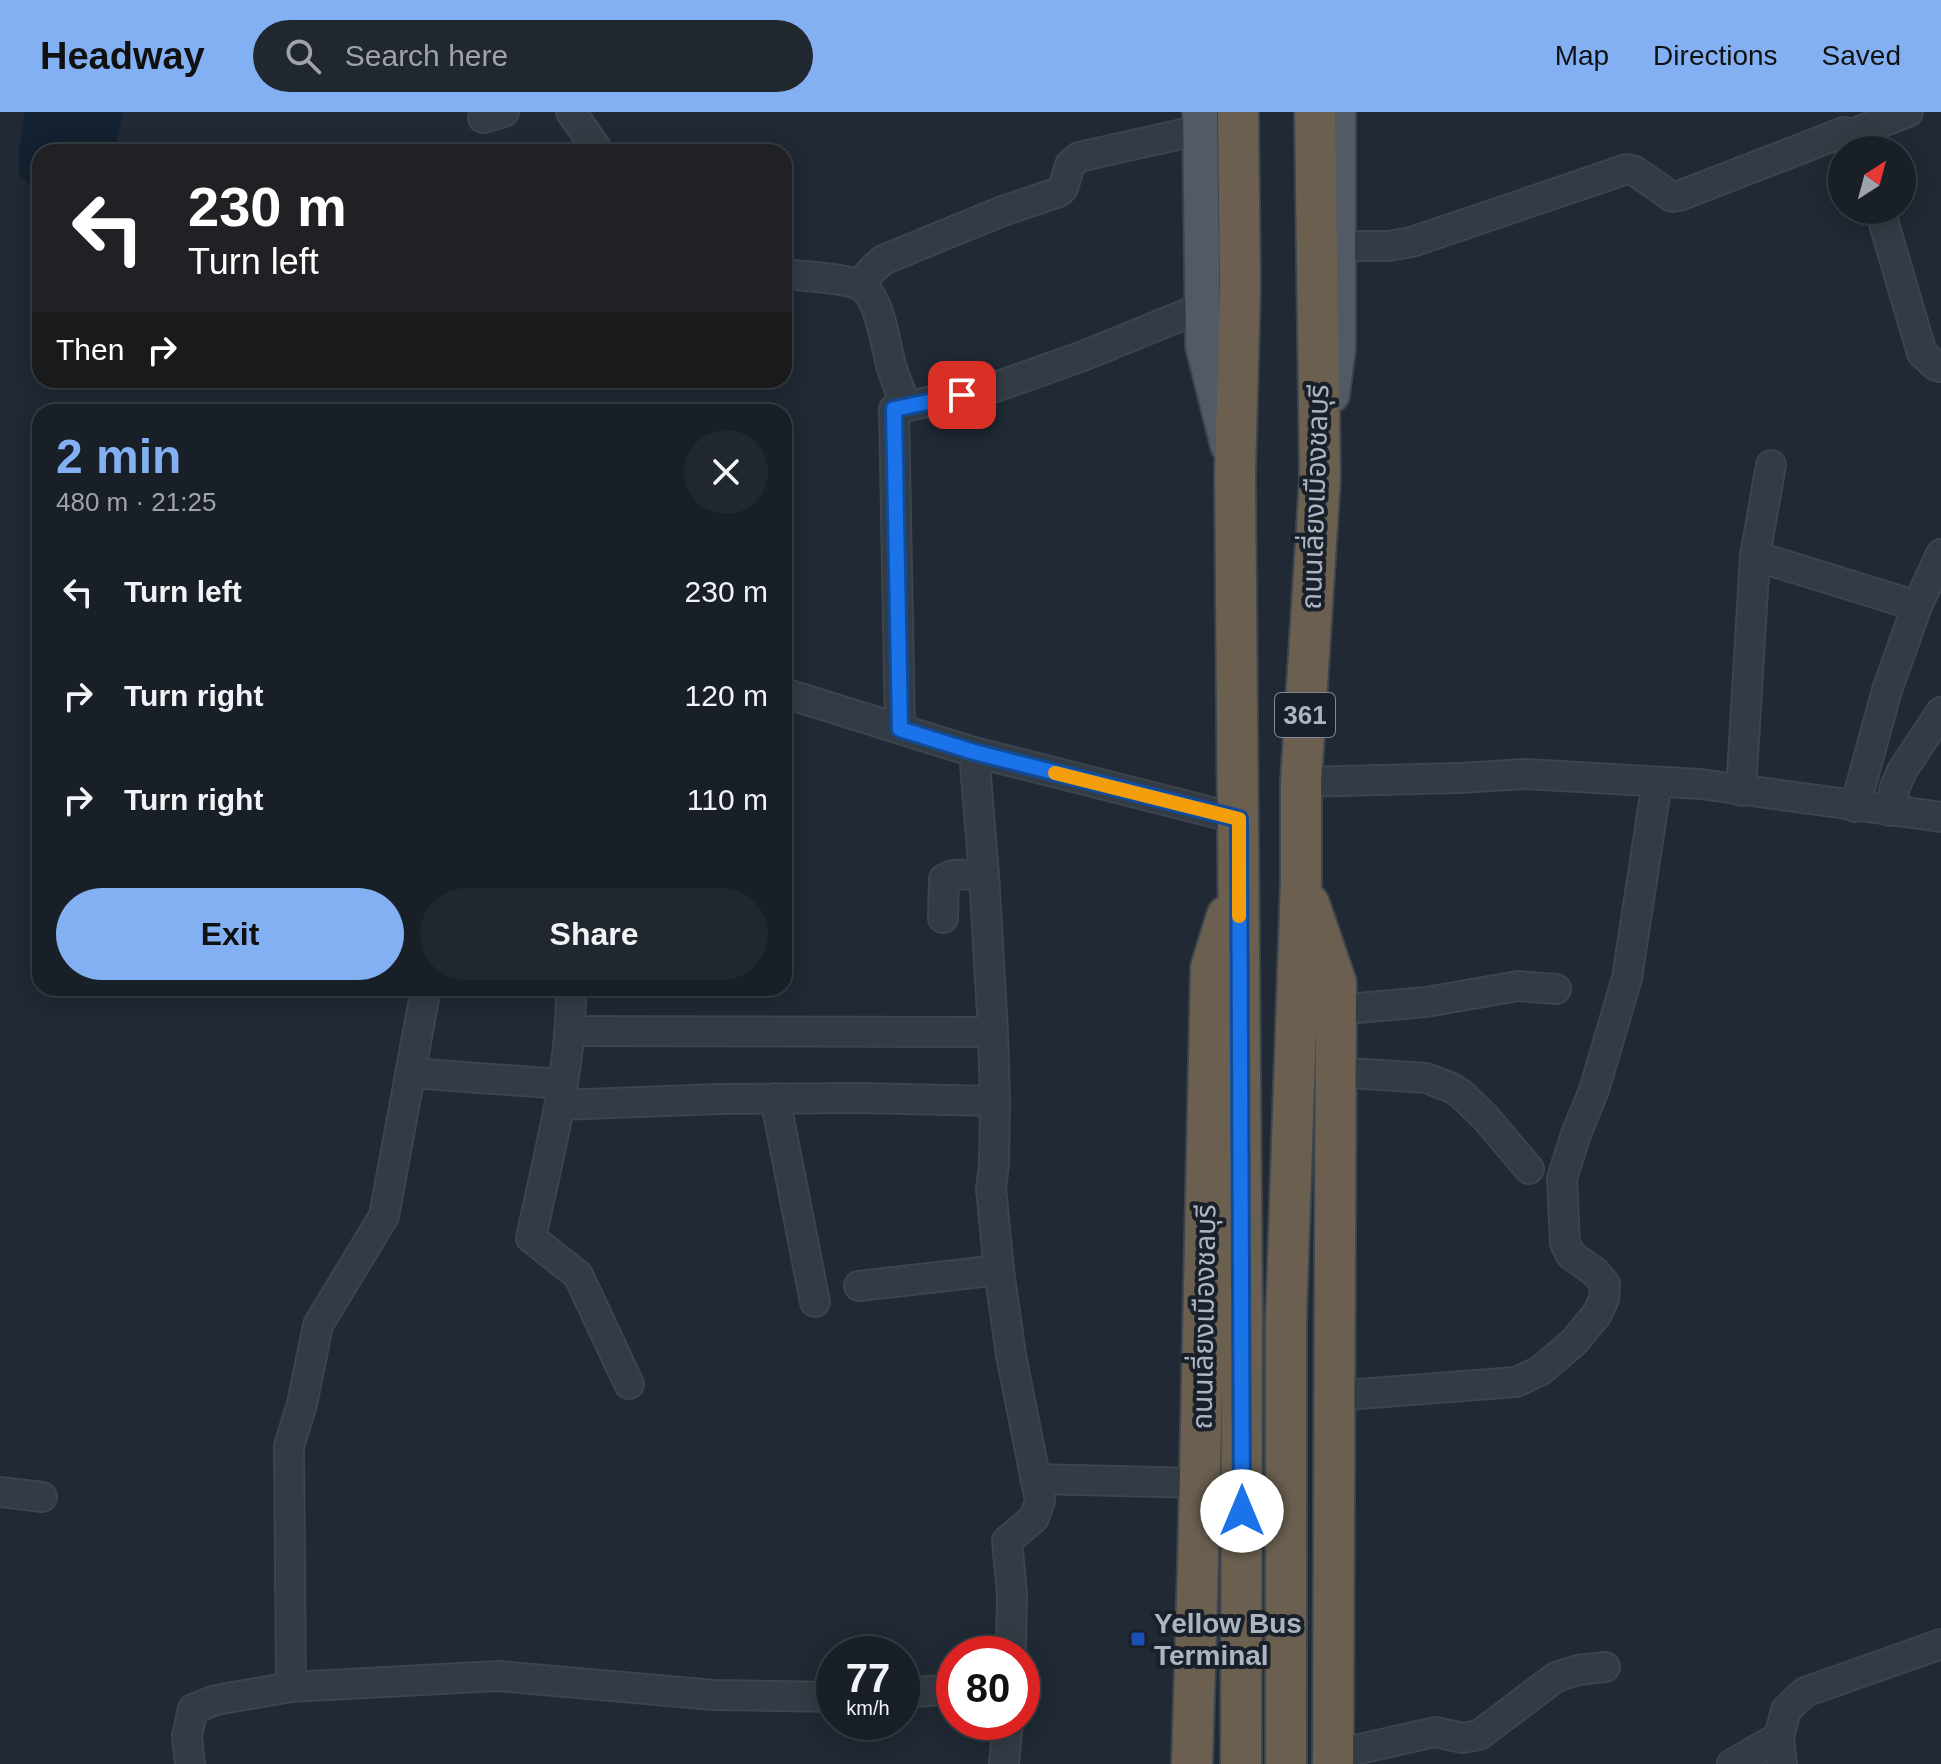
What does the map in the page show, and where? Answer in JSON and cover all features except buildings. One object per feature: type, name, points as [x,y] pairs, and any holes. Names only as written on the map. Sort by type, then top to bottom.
[{"type":"highway","name":"ถนนเลี่ยงเมืองชลบุรี","points":[[1238,112],[1240,287],[1235,473],[1242,1314],[1241,1764]]},
{"type":"highway","name":"ถนนเลี่ยงเมืองชลบุรี","points":[[1286,1764],[1286,1319],[1301,881],[1301,782],[1320,478],[1315,112]]},
{"type":"highway","name":"ถนนเลี่ยงเมืองชลบุรี","points":[[1192,1764],[1211,968],[1239,873]]},
{"type":"highway","name":"ถนนเลี่ยงเมืองชลบุรี","points":[[1301,881],[1336,983],[1333,1760]]},
{"type":"main road","name":"361","points":[[1320,478],[1338,348],[1338,112]]},
{"type":"main road","name":"361","points":[[1200,121],[1203,346],[1235,473]]},
{"type":"street","points":[[571,112],[593,144]]},
{"type":"street","points":[[1867,136],[1908,112]]},
{"type":"street","points":[[862,286],[870,272],[883,260],[1000,212],[1059,192],[1070,165],[1079,157],[1200,121]]},
{"type":"street","points":[[1338,246],[1388,246],[1412,242],[1627,169],[1642,175],[1666,194],[1679,196],[1828,138]]},
{"type":"street","points":[[1884,224],[1922,353],[1941,367]]},
{"type":"street","points":[[792,275],[851,282],[862,286],[871,295],[906,406]]},
{"type":"street","points":[[900,729],[894,409],[990,389],[1083,356],[1201,308]]},
{"type":"street","points":[[1741,791],[1755,556],[1771,465]]},
{"type":"street","points":[[1855,807],[1887,690],[1917,606],[1941,554]]},
{"type":"street","points":[[1755,556],[1917,606]]},
{"type":"street","points":[[792,695],[974,752],[1239,819]]},
{"type":"street","points":[[1890,811],[1902,771],[1941,712]]},
{"type":"street","points":[[974,752],[993,1032],[995,1101],[991,1189],[1011,1355],[1040,1501],[1034,1518],[1007,1541],[1012,1593],[1011,1636]]},
{"type":"street","points":[[1301,782],[1526,774],[1700,784],[1941,817]]},
{"type":"street","points":[[1333,1396],[1516,1382],[1540,1371],[1574,1342],[1597,1314],[1604,1299],[1605,1284],[1595,1272],[1571,1255],[1565,1243],[1562,1178],[1594,1090],[1627,978],[1657,782]]},
{"type":"street","points":[[943,918],[944,879],[952,875],[984,874]]},
{"type":"street","points":[[1336,1010],[1426,1002],[1518,986],[1556,989]]},
{"type":"street","points":[[291,1687],[289,1446],[302,1404],[318,1325],[384,1216],[425,996]]},
{"type":"street","points":[[571,996],[561,1095],[531,1238],[578,1275],[629,1384]]},
{"type":"street","points":[[569,1031],[993,1032]]},
{"type":"street","points":[[1335,1072],[1426,1078],[1450,1087],[1485,1117],[1529,1169]]},
{"type":"street","points":[[411,1073],[561,1095],[995,1101]]},
{"type":"street","points":[[775,1098],[815,1302]]},
{"type":"street","points":[[859,1286],[999,1270]]},
{"type":"street","points":[[1035,1479],[1200,1483]]},
{"type":"street","points":[[0,1492],[42,1497]]},
{"type":"street","points":[[1732,1764],[1780,1751],[1786,1710],[1805,1692],[1941,1644]]},
{"type":"street","points":[[1333,1760],[1435,1732],[1463,1738],[1479,1735],[1556,1677],[1578,1670],[1605,1667]]},
{"type":"street","points":[[190,1764],[187,1736],[193,1709],[216,1700],[291,1687],[498,1676],[714,1695],[816,1697]]},
{"type":"street","points":[[1004,1764],[1006,1740]]},
{"type":"water","points":[[25,112],[123,112],[116,144],[32,144],[32,186],[19,175]]},
{"type":"slow traffic","points":[[1055,773],[1239,819],[1239,916]]},
{"type":"place","name":"Yellow Bus Terminal","points":[[1138,1639]]},
{"type":"route","points":[[962,395],[894,409],[900,729],[974,752],[1239,819],[1242,1511]]}]
